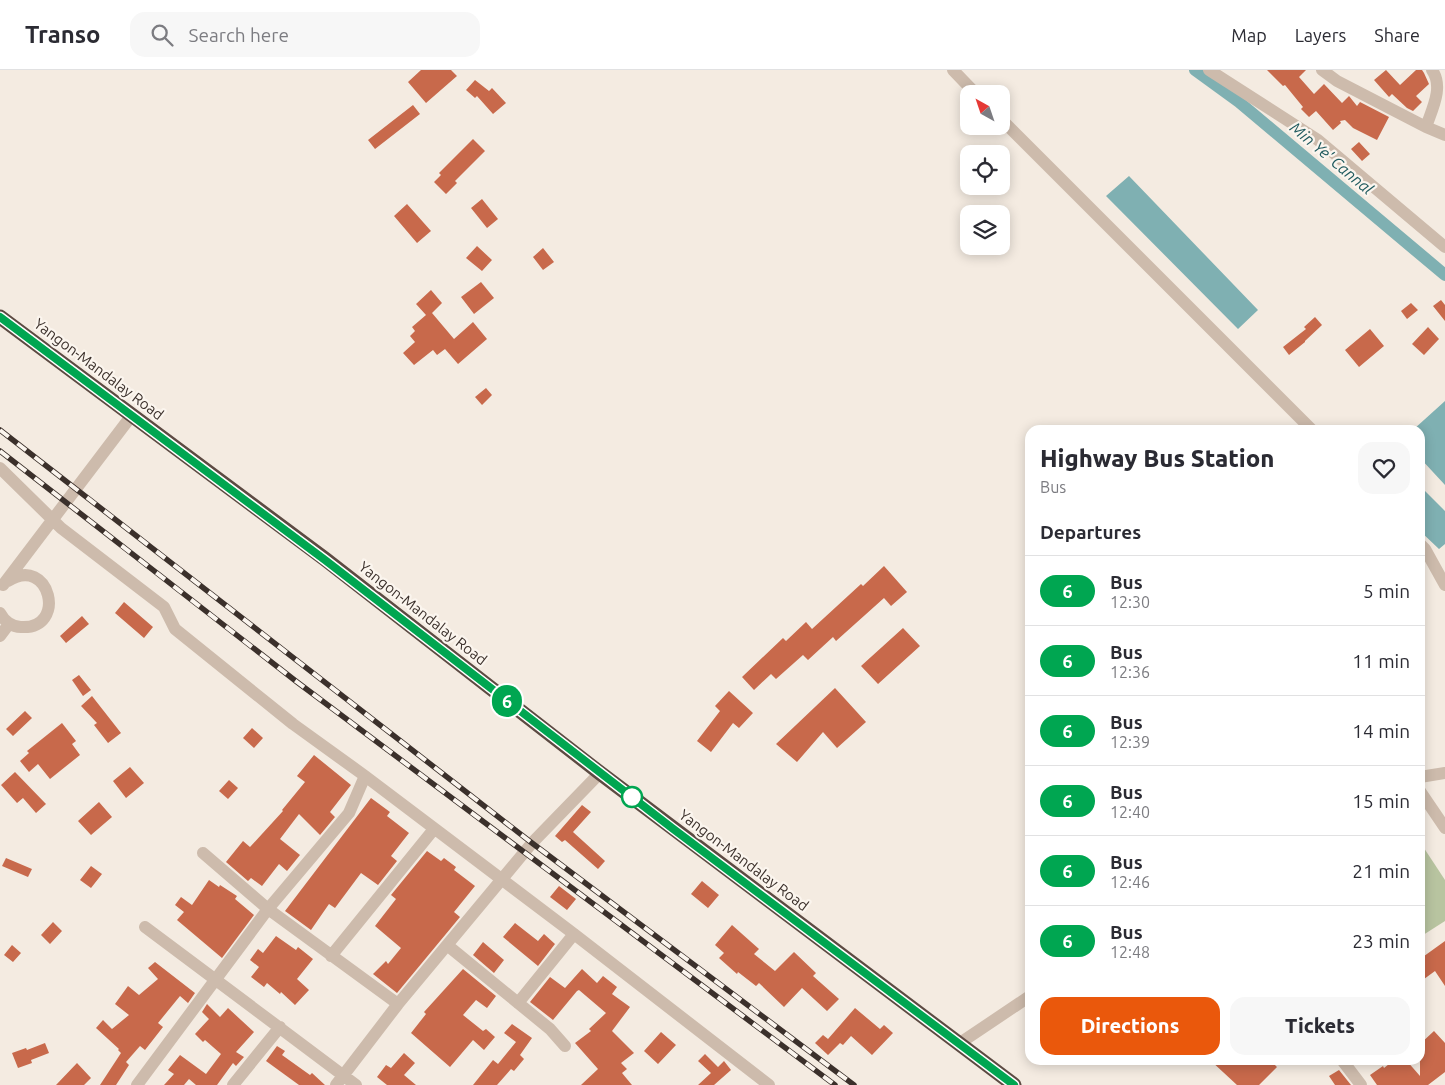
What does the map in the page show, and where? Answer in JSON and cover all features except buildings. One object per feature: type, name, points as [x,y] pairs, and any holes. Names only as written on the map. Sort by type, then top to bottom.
[{"type":"highway","name":"Yangon-Mandalay Road","points":[[0,317],[333,566],[600,773],[1014,1085]]},
{"type":"street","points":[[953,70],[967,85]]},
{"type":"street","points":[[1210,70],[1318,140],[1445,247]]},
{"type":"street","points":[[1322,70],[1336,81],[1445,135]]},
{"type":"street","points":[[1426,127],[1438,89],[1437,77],[1432,70]]},
{"type":"street","points":[[1010,128],[1307,425]]},
{"type":"street","points":[[2,588],[132,415]]},
{"type":"street","points":[[2,473],[61,528],[164,607],[175,629],[293,724],[574,934],[769,1085]]},
{"type":"street","points":[[1425,549],[1445,585]]},
{"type":"street","points":[[0,613],[9,624],[27,628],[43,620],[48,612],[50,603],[49,595],[40,581],[25,575],[17,576],[2,588]]},
{"type":"street","points":[[0,636],[9,624]]},
{"type":"street","points":[[340,1080],[398,1004],[532,843],[600,773]]},
{"type":"street","points":[[1425,776],[1445,773]]},
{"type":"street","points":[[137,1085],[268,909],[349,813],[365,776]]},
{"type":"street","points":[[1425,798],[1445,828]]},
{"type":"street","points":[[331,956],[434,828]]},
{"type":"street","points":[[203,853],[268,909],[398,1004]]},
{"type":"street","points":[[145,927],[280,1028],[340,1080],[356,1085]]},
{"type":"street","points":[[518,1003],[574,934]]},
{"type":"street","points":[[447,945],[550,1029],[565,1046]]},
{"type":"street","points":[[960,1043],[1025,999]]},
{"type":"street","points":[[233,1085],[280,1028]]},
{"type":"street","points":[[1346,1065],[1361,1085]]},
{"type":"green space","points":[[1425,850],[1445,880],[1445,921],[1425,934]]},
{"type":"water","points":[[1129,176],[1258,310],[1238,329],[1106,196]]},
{"type":"water","points":[[1445,401],[1445,485],[1425,463],[1425,425],[1418,425]]},
{"type":"water","points":[[1425,491],[1445,511],[1445,544],[1439,549],[1425,536]]},
{"type":"waterway","name":"Min Ye' Cannal","points":[[1195,70],[1239,102],[1445,275]]},
{"type":"railway","points":[[0,430],[532,843],[854,1085]]},
{"type":"railway","points":[[0,451],[297,682],[835,1085]]},
{"type":"bus line","name":"6","points":[[0,317],[325,560],[715,861],[1014,1085]]}]
